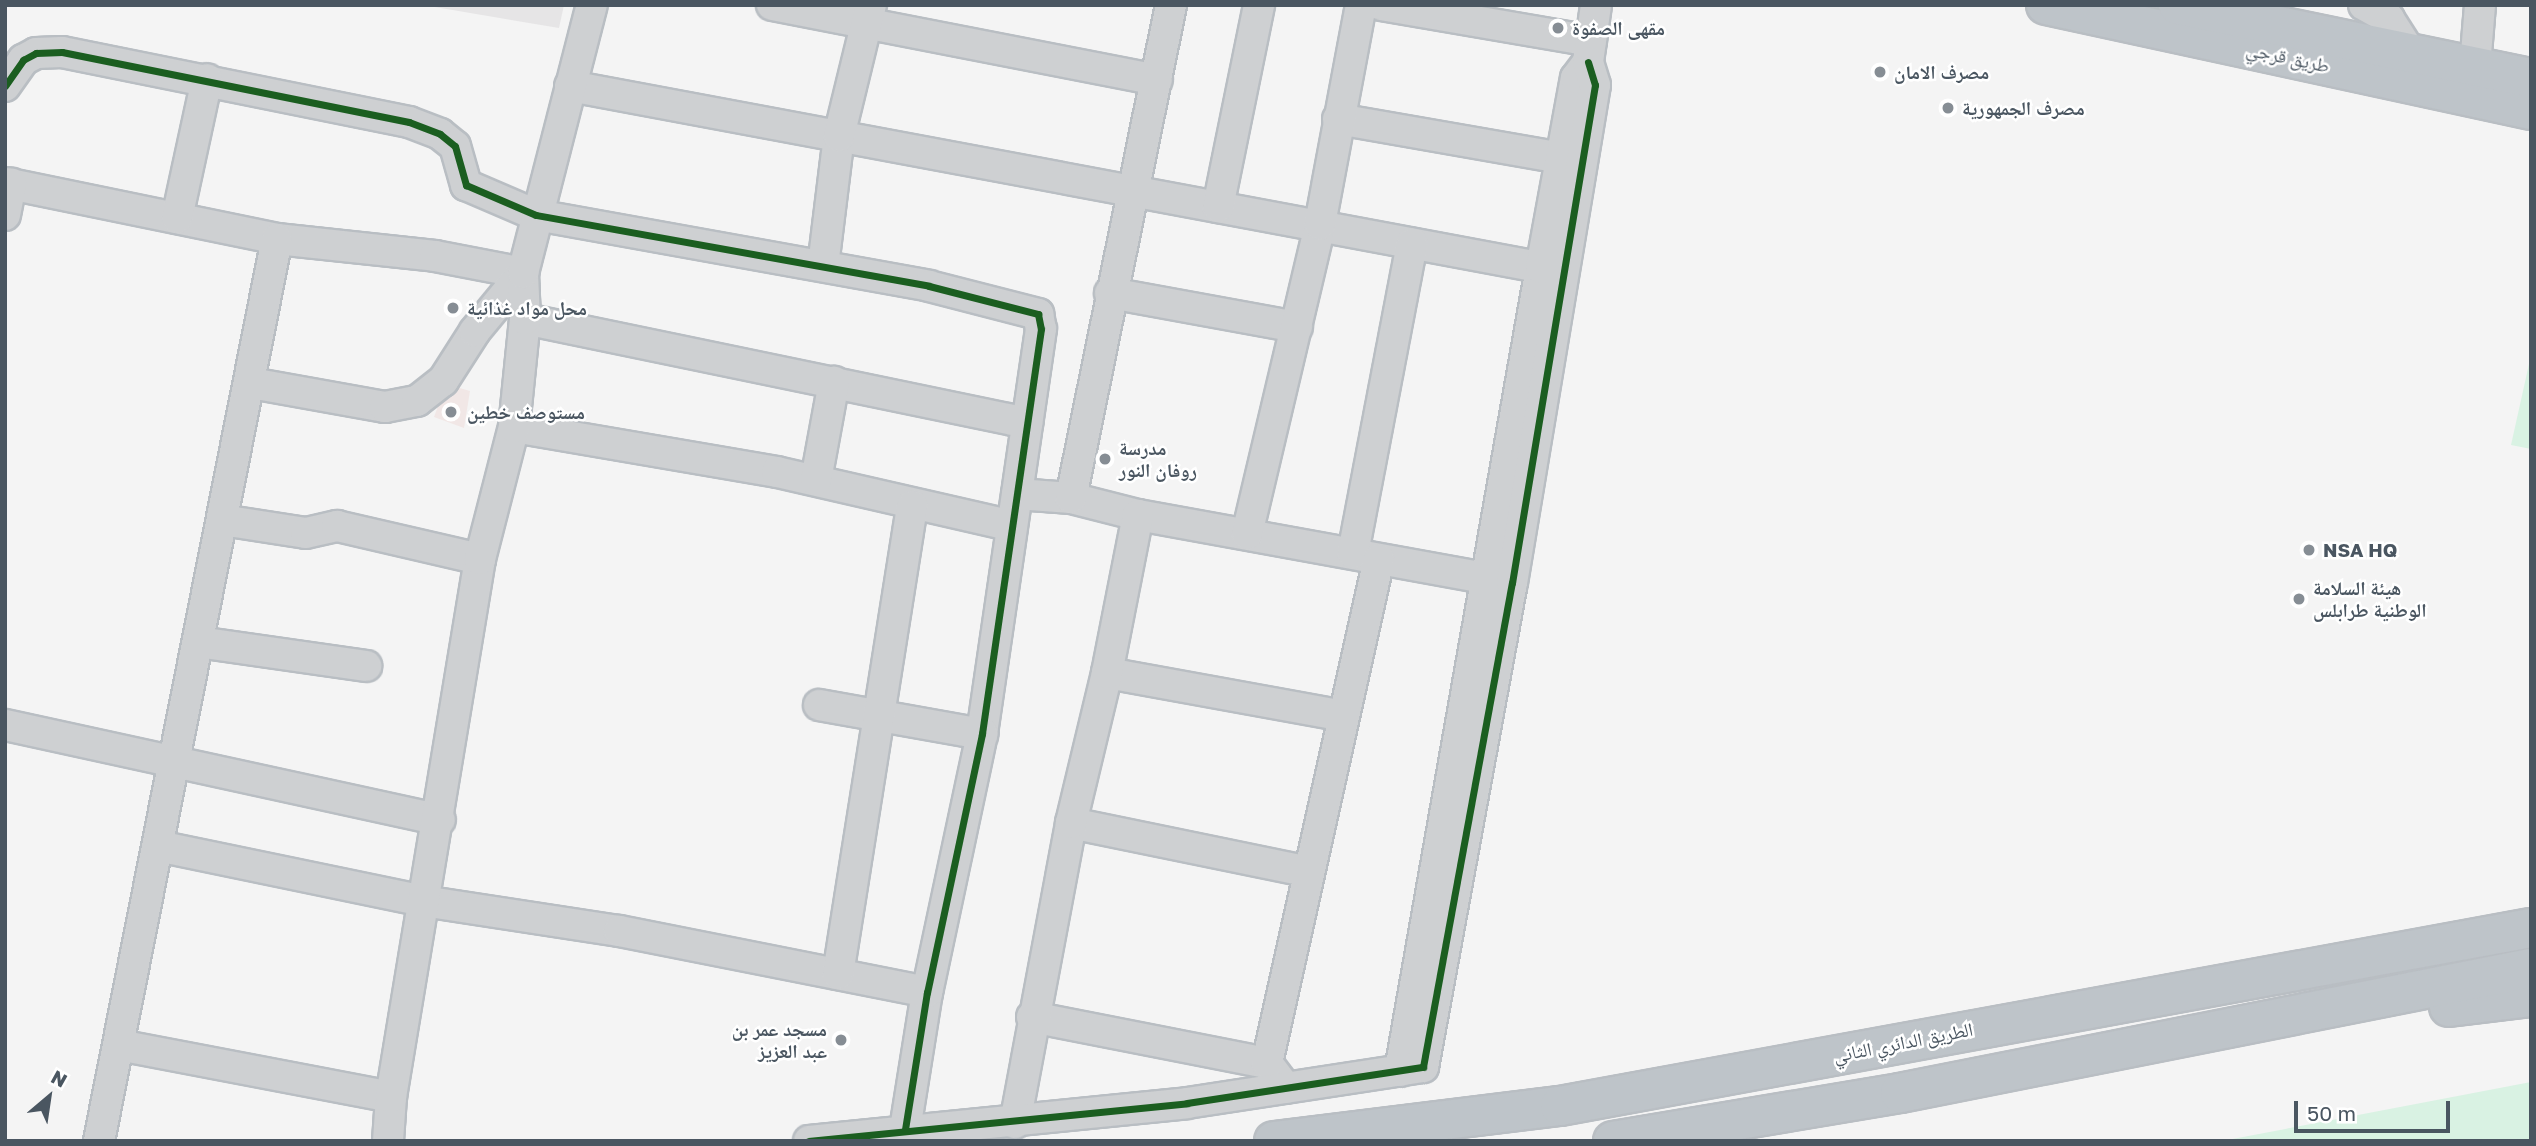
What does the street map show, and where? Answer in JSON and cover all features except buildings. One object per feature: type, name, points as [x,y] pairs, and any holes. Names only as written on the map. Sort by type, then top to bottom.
[{"type":"highway","name":"طريق قرجي","points":[[2046,5],[2531,110]]},
{"type":"highway","name":"طريق قرجي","points":[[2178,5],[2531,78]]},
{"type":"highway","points":[[2246,978],[2531,907]]},
{"type":"highway","name":"الطريق الدائري الثاني","points":[[1274,1141],[1560,1106],[2246,978],[2531,928]]},
{"type":"highway","points":[[1613,1141],[1900,1093],[2531,968]]},
{"type":"highway","points":[[2255,1023],[2531,997]]},
{"type":"street","points":[[388,1141],[391,1097],[423,901],[440,820],[480,559],[514,427],[525,319],[523,273],[592,5]]},
{"type":"street","points":[[772,5],[868,16],[1157,80]]},
{"type":"street","points":[[1071,498],[1110,293],[1171,5]]},
{"type":"street","points":[[1218,206],[1259,5]]},
{"type":"street","points":[[1247,534],[1320,223],[1361,5]]},
{"type":"street","points":[[1381,5],[1589,52]]},
{"type":"street","points":[[1553,270],[1561,158],[1576,78],[1589,52],[1596,5]]},
{"type":"street","points":[[2364,5],[2389,19],[2412,55]]},
{"type":"street","points":[[2475,66],[2480,5]]},
{"type":"street","points":[[823,267],[839,136],[868,16]]},
{"type":"street","points":[[5,86],[23,60],[36,53],[62,52],[207,79],[423,126],[455,146],[466,185],[536,215],[929,286],[1038,314],[1041,329],[982,734],[927,992],[905,1130]]},
{"type":"street","points":[[809,1141],[905,1130],[1015,1123],[1411,1069],[1553,270],[1595,85],[1589,52]]},
{"type":"street","points":[[177,218],[207,79]]},
{"type":"street","points":[[570,86],[1320,223],[1412,244],[1553,270]]},
{"type":"street","points":[[1338,119],[1561,158]]},
{"type":"street","points":[[5,215],[8,184],[277,239],[435,256],[523,273]]},
{"type":"street","points":[[99,1141],[251,383],[277,239]]},
{"type":"street","points":[[1267,1063],[1343,716],[1412,244]]},
{"type":"street","points":[[251,383],[385,407],[417,401],[443,381],[475,331],[523,273]]},
{"type":"street","points":[[1110,293],[1297,327]]},
{"type":"street","points":[[525,319],[1027,423]]},
{"type":"street","points":[[816,480],[834,382]]},
{"type":"street","points":[[514,427],[816,480],[912,506],[1012,526]]},
{"type":"street","points":[[1017,494],[1071,498],[1138,515],[1499,581]]},
{"type":"street","points":[[838,974],[882,717],[912,506]]},
{"type":"street","points":[[1015,1123],[1032,1017],[1071,823],[1107,673],[1138,515]]},
{"type":"street","points":[[222,520],[306,533],[337,526],[480,559]]},
{"type":"street","points":[[198,642],[366,666]]},
{"type":"street","points":[[1107,673],[1343,716]]},
{"type":"street","points":[[819,705],[982,734]]},
{"type":"street","points":[[5,725],[440,820]]},
{"type":"street","points":[[1071,823],[1309,872]]},
{"type":"street","points":[[158,846],[423,901],[619,931],[927,992]]},
{"type":"street","points":[[1032,1017],[1267,1063],[1286,1088]]},
{"type":"street","points":[[119,1045],[391,1097]]},
{"type":"shaded area","points":[[423,5],[564,5],[559,28]]},
{"type":"shaded area","name":"مستوصف خطين","points":[[446,384],[470,391],[464,428],[434,417]]},
{"type":"green space","points":[[2531,355],[2531,449],[2511,445]]},
{"type":"green space","points":[[2531,1082],[2531,1141],[2222,1141]]},
{"type":"cycle path","points":[[5,86],[23,60],[36,53],[62,52],[409,122],[440,134],[455,146],[466,185],[536,215],[929,286],[1038,314],[1041,329],[982,734],[927,992],[905,1130]]},
{"type":"cycle path","points":[[809,1141],[1187,1103],[1423,1067],[1512,583],[1595,85],[1588,62]]},
{"type":"place","name":"مقهى الصفوة","points":[[1558,28]]},
{"type":"place","name":"مصرف الامان","points":[[1880,72]]},
{"type":"place","name":"مصرف الجمهورية","points":[[1948,108]]},
{"type":"place","name":"محل مواد غذائية","points":[[453,308]]},
{"type":"place","name":"مستوصف خطين","points":[[451,412]]},
{"type":"place","name":"مدرسة روفان النور","points":[[1105,459]]},
{"type":"place","name":"NSA HQ","points":[[2309,550]]},
{"type":"place","name":"هيئة السلامة الوطنية طرابلس","points":[[2299,599]]},
{"type":"place","name":"مسجد عمر بن عبد العزيز","points":[[841,1040]]}]
